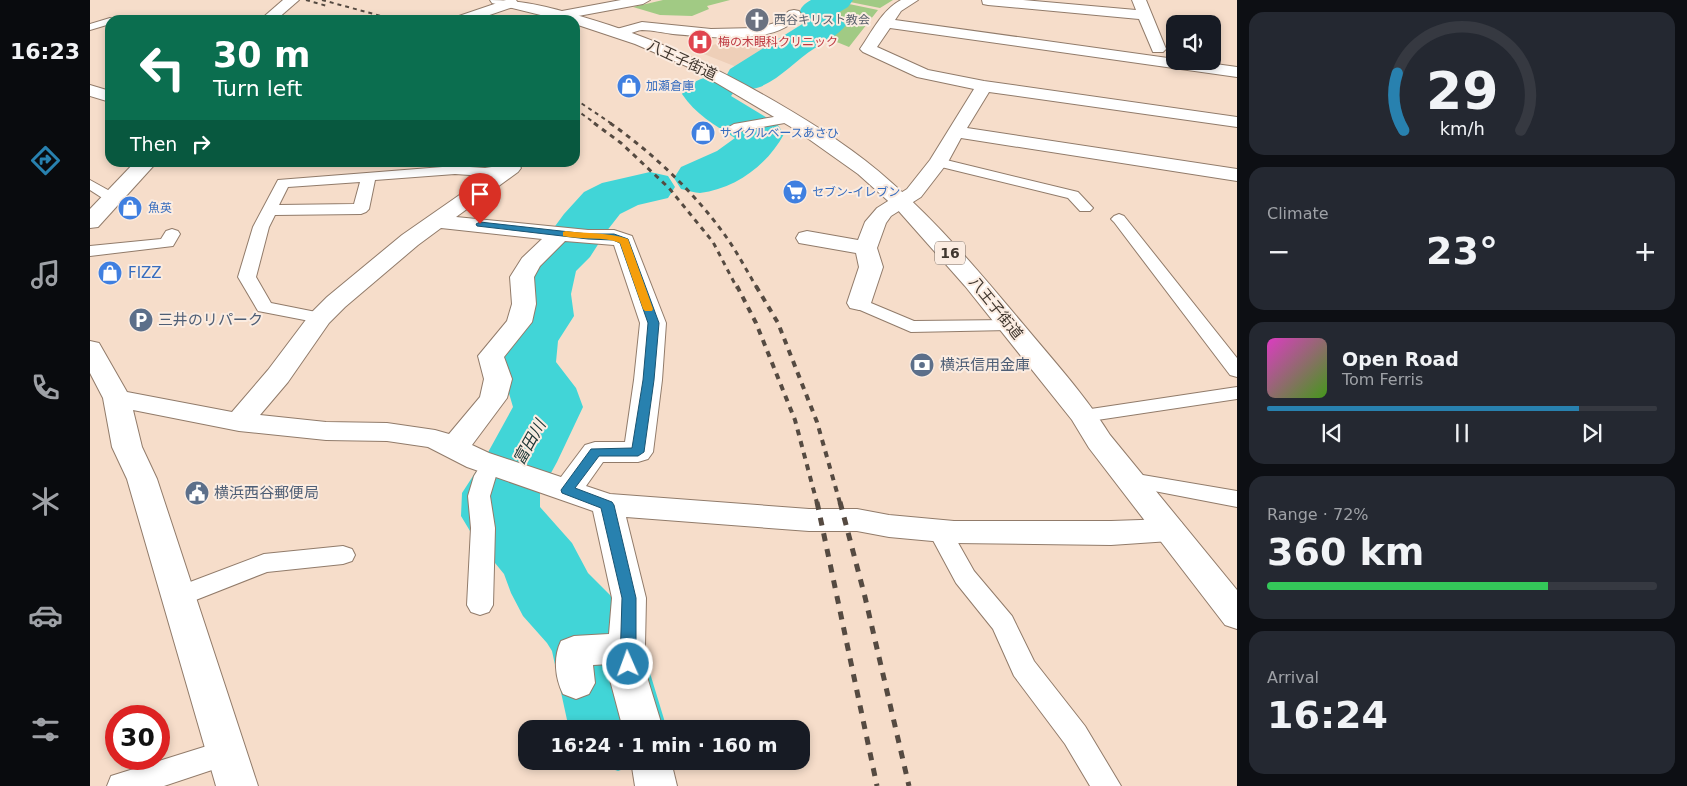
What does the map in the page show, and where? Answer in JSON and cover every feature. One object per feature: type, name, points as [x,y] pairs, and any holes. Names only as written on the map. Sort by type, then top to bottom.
[{"type":"main road","points":[[273,15],[292,0]]},
{"type":"main road","points":[[911,0],[896,8],[868,49],[922,74],[984,86],[1237,122]]},
{"type":"main road","points":[[1139,0],[1159,56]]},
{"type":"main road","points":[[562,15],[635,1]]},
{"type":"main road","points":[[988,1],[1144,15]]},
{"type":"main road","points":[[473,15],[504,2]]},
{"type":"main road","name":"八王子街道","points":[[504,2],[562,15]]},
{"type":"main road","points":[[618,33],[642,26],[711,32],[756,32],[780,26],[794,14]]},
{"type":"main road","name":"八王子街道","points":[[580,21],[662,48],[704,69],[780,119],[848,156],[902,202],[952,256],[1084,416],[1100,441],[1237,614]]},
{"type":"main road","points":[[885,23],[1159,56],[1237,72]]},
{"type":"main road","points":[[859,303],[871,266],[866,248],[876,222],[884,212],[914,193],[938,162],[984,86]]},
{"type":"main road","points":[[90,90],[105,96]]},
{"type":"main road","points":[[90,99],[105,98]]},
{"type":"main road","points":[[955,132],[1237,175]]},
{"type":"main road","points":[[90,222],[142,167]]},
{"type":"main road","points":[[239,422],[278,376],[320,318],[336,302],[435,221],[511,168]]},
{"type":"main road","points":[[435,221],[573,235],[614,237],[624,241],[653,323],[648,380],[638,452],[595,452],[567,490]]},
{"type":"main road","points":[[454,448],[493,398],[498,379],[491,356],[519,322],[524,304],[522,277],[530,263],[573,235]]},
{"type":"main road","points":[[807,238],[866,248]]},
{"type":"main road","points":[[90,349],[117,398],[127,447],[142,479],[236,786]]},
{"type":"main road","points":[[117,398],[239,422],[326,431],[387,432],[435,439],[508,470],[607,505],[809,520],[857,520],[889,526],[940,531],[1111,533],[1170,530]]},
{"type":"main road","points":[[607,505],[629,598],[623,648],[629,680],[640,720]]},
{"type":"main road","points":[[578,666],[623,648]]},
{"type":"main road","points":[[653,770],[656,786]]},
{"type":"lane","points":[[90,27],[105,23]]},
{"type":"lane","points":[[736,128],[780,119]]},
{"type":"lane","points":[[938,162],[1073,195],[1085,208]]},
{"type":"lane","points":[[320,318],[264,307],[247,277],[261,228],[283,183],[455,170],[485,172],[511,168]]},
{"type":"lane","points":[[271,210],[361,208],[368,177]]},
{"type":"lane","points":[[90,184],[112,198]]},
{"type":"lane","points":[[1119,219],[1237,371]]},
{"type":"lane","points":[[90,251],[167,243],[172,234]]},
{"type":"lane","points":[[859,303],[912,327],[1009,324]]},
{"type":"lane","points":[[1084,416],[1237,393]]},
{"type":"lane","points":[[480,605],[483,528],[479,496],[485,476],[508,470]]},
{"type":"lane","points":[[1131,480],[1237,499]]},
{"type":"lane","points":[[940,531],[965,578],[1003,623],[1024,668],[1076,735],[1106,786]]},
{"type":"lane","points":[[178,597],[264,563],[343,554]]},
{"type":"lane","points":[[122,786],[226,753]]},
{"type":"shaded area","points":[[746,36],[771,45],[776,43],[785,47],[755,67],[744,70],[694,50]]},
{"type":"green space","points":[[663,0],[730,0],[707,6],[709,9],[692,16],[660,15],[633,7]]},
{"type":"green space","points":[[839,0],[893,0],[880,8],[845,1],[828,10],[820,10]]},
{"type":"green space","points":[[849,4],[878,10],[849,47],[822,36],[831,34],[835,25],[839,23],[824,13],[834,12]]},
{"type":"waterway","name":"富田川","points":[[745,78],[760,70],[801,40],[828,25],[817,17],[817,11],[836,0]]},
{"type":"waterway","name":"富田川","points":[[699,178],[743,156],[750,150],[761,134],[721,110],[703,94],[716,88]]},
{"type":"waterway","name":"富田川","points":[[616,720],[597,650],[579,619],[554,593],[542,565],[520,536],[501,516],[501,493],[520,462],[548,407],[542,388],[523,364],[526,341],[543,316],[541,294],[548,267],[570,245],[583,225],[602,203],[620,194],[650,187]]},
{"type":"railway","points":[[306,0],[327,6]]},
{"type":"railway","points":[[322,0],[378,15]]},
{"type":"railway","points":[[580,102],[612,124]]},
{"type":"railway","points":[[580,113],[596,124]]},
{"type":"railway","points":[[594,123],[621,143],[669,188],[713,242],[737,288]]},
{"type":"railway","points":[[610,123],[658,161],[688,190],[727,238],[757,288]]},
{"type":"railway","points":[[737,286],[756,323],[795,420],[817,503]]},
{"type":"railway","points":[[756,286],[778,323],[817,422],[840,503]]},
{"type":"railway","points":[[817,502],[877,786]]},
{"type":"railway","points":[[840,502],[865,597],[909,786]]},
{"type":"slow traffic","points":[[566,234],[588,237],[614,237],[624,241],[648,309]]},
{"type":"place","name":"西谷キリスト教会","points":[[757,20]]},
{"type":"place","name":"梅の木眼科クリニック","points":[[700,42]]},
{"type":"place","name":"加瀬倉庫","points":[[629,86]]},
{"type":"place","name":"サイクルベースあさひ","points":[[703,133]]},
{"type":"place","name":"セブン-イレブン","points":[[795,192]]},
{"type":"place","name":"魚英","points":[[130,208]]},
{"type":"place","name":"FIZZ","points":[[110,273]]},
{"type":"place","name":"三井のリパーク","points":[[141,320]]},
{"type":"place","name":"横浜信用金庫","points":[[922,365]]},
{"type":"place","name":"横浜西谷郵便局","points":[[197,493]]},
{"type":"route","points":[[480,224],[588,237],[614,237],[624,241],[653,323],[648,380],[638,452],[595,452],[567,490],[607,505],[629,598],[628,664]]}]
